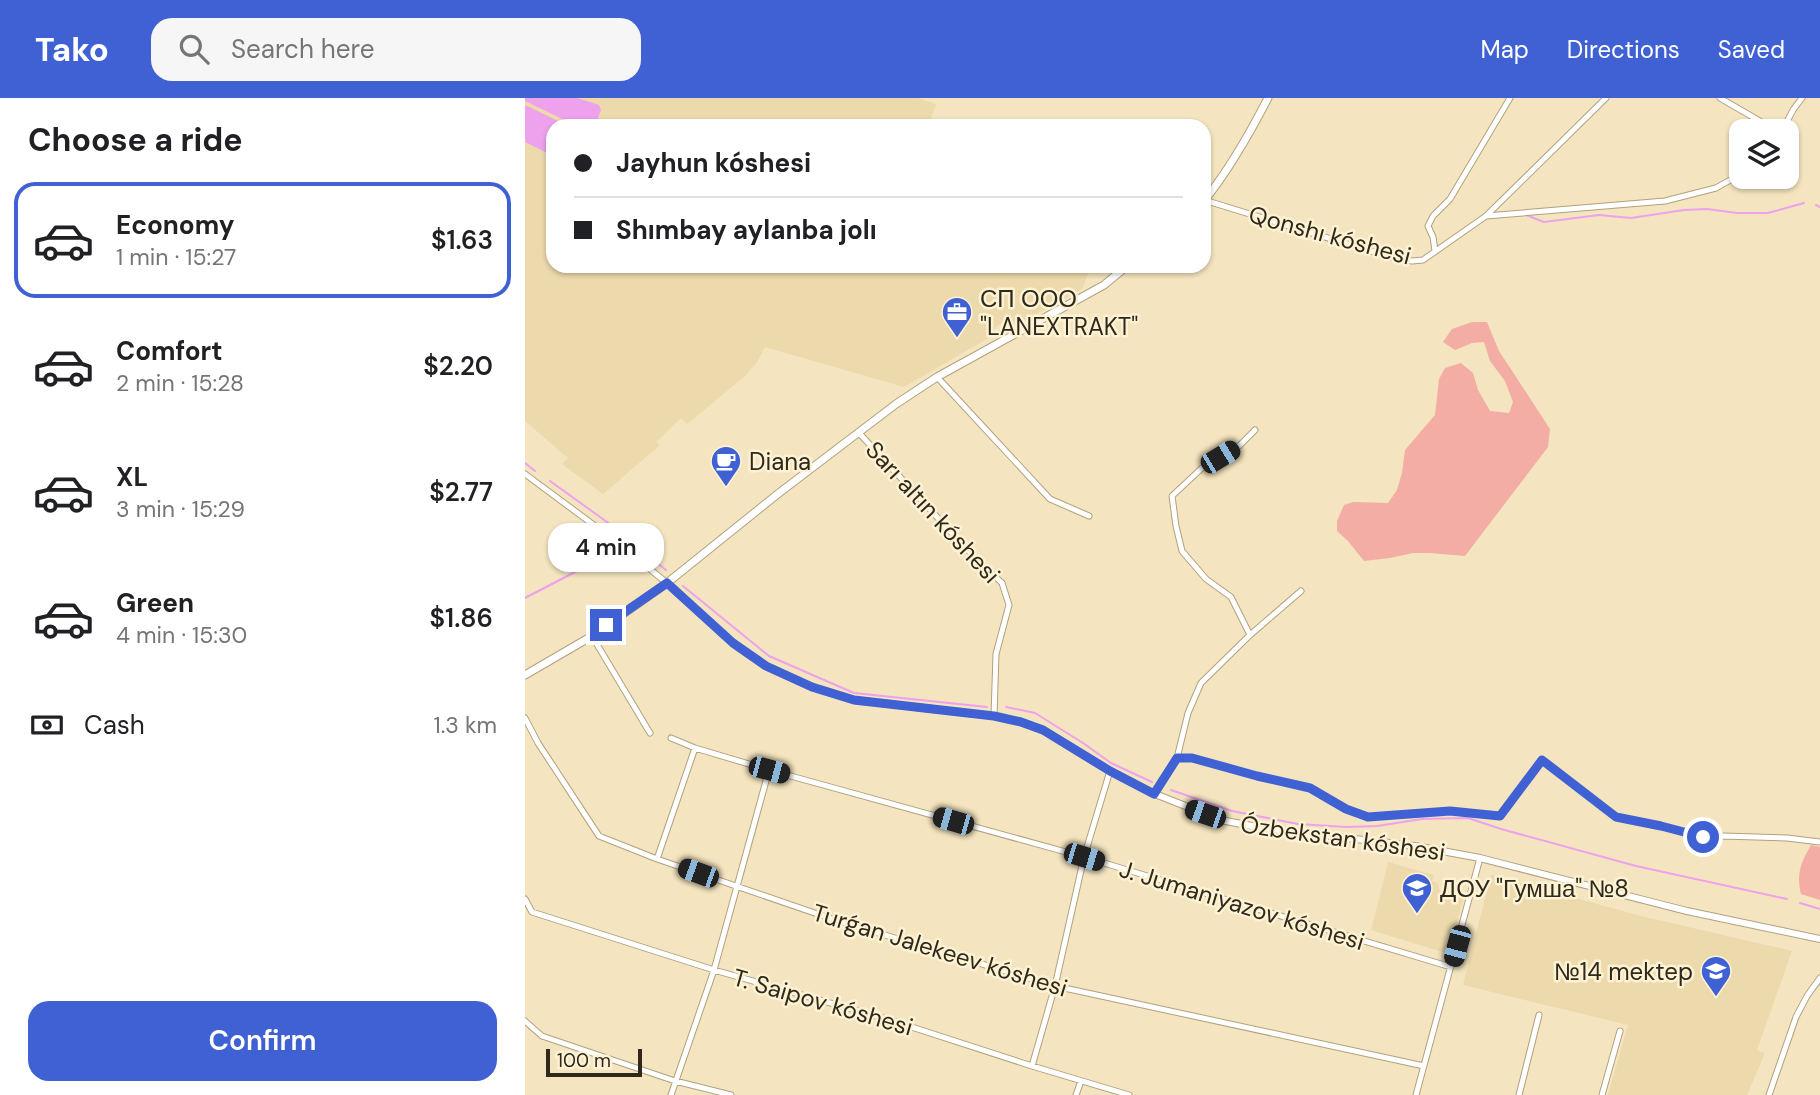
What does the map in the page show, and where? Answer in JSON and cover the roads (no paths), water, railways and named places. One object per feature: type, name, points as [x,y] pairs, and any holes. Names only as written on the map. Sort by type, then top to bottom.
[{"type":"main road","points":[[1211,191],[1268,98]]},
{"type":"main road","points":[[525,675],[592,636],[667,583],[896,404],[937,377],[1104,285],[1119,273]]},
{"type":"street","points":[[1435,251],[1428,226],[1433,216],[1450,199],[1510,98]]},
{"type":"street","name":"Qonshı kóshesi","points":[[1211,203],[1390,257],[1423,260],[1486,216],[1606,98]]},
{"type":"street","points":[[1720,98],[1756,119]]},
{"type":"street","points":[[1788,119],[1802,98]]},
{"type":"street","name":"Qonshı kóshesi","points":[[1486,216],[1665,201],[1716,188],[1729,179]]},
{"type":"street","points":[[937,377],[1050,499],[1089,516]]},
{"type":"street","points":[[1250,635],[1231,597],[1206,579],[1182,551],[1172,496],[1202,468],[1239,446],[1255,430]]},
{"type":"street","name":"Sarı altın kóshesi","points":[[859,433],[1002,583],[1009,605],[996,654],[994,716]]},
{"type":"street","points":[[525,474],[667,583]]},
{"type":"street","name":"Ózbekstan kóshesi","points":[[667,583],[733,643],[766,666],[812,687],[854,700],[994,716],[1021,722],[1043,730],[1154,794],[1221,820],[1262,828],[1415,846],[1480,858],[1687,911],[1820,939]]},
{"type":"street","points":[[1154,794],[1177,758],[1188,713],[1201,683],[1250,635],[1301,591]]},
{"type":"street","points":[[592,636],[650,733]]},
{"type":"street","name":"Turǵan Jalekeev kóshesi","points":[[525,718],[538,743],[600,836],[657,859],[838,921],[1055,986],[1424,1066]]},
{"type":"street","name":"J. Jumaniyazov kóshesi","points":[[671,738],[769,770],[1084,857],[1451,967]]},
{"type":"street","points":[[657,859],[695,748]]},
{"type":"street","points":[[1177,758],[1192,758],[1310,788],[1346,809],[1368,817],[1450,811],[1500,816],[1542,760],[1616,817],[1703,837],[1787,838],[1820,842]]},
{"type":"street","points":[[671,1095],[714,970],[769,770]]},
{"type":"street","points":[[1032,1066],[1055,986],[1084,857],[1110,771]]},
{"type":"street","points":[[1416,1095],[1480,858]]},
{"type":"street","name":"T. Saipov kóshesi","points":[[525,899],[532,912],[714,970],[890,1020],[1129,1095]]},
{"type":"street","points":[[1769,1095],[1796,1017],[1820,978]]},
{"type":"street","points":[[1519,1095],[1539,1014]]},
{"type":"street","points":[[525,1021],[542,1036],[675,1081],[731,1095]]},
{"type":"street","points":[[1602,1095],[1620,1031]]},
{"type":"street","points":[[1076,1095],[1081,1081]]},
{"type":"waterway","points":[[1526,215],[1544,222],[1599,215],[1631,218],[1707,209],[1768,213],[1804,203]]},
{"type":"waterway","points":[[1816,205],[1820,207]]},
{"type":"waterway","points":[[525,463],[535,471]]},
{"type":"waterway","points":[[550,481],[607,522],[666,570]]},
{"type":"waterway","points":[[525,598],[602,558]]},
{"type":"waterway","points":[[683,586],[769,656],[854,693],[987,707]]},
{"type":"waterway","points":[[1006,707],[1035,713],[1111,763],[1152,782]]},
{"type":"waterway","points":[[1171,790],[1232,811],[1298,824],[1377,826],[1422,819],[1468,818],[1636,866],[1787,899]]},
{"type":"waterway","points":[[1800,903],[1820,909]]},
{"type":"place","name":"СП ООО \"LANEXTRAKT\"","points":[[957,339]]},
{"type":"place","name":"Diana","points":[[726,488]]},
{"type":"place","name":"ДОУ \"Гумша\" №8","points":[[1417,915]]},
{"type":"place","name":"№14 mektep","points":[[1716,998]]}]
